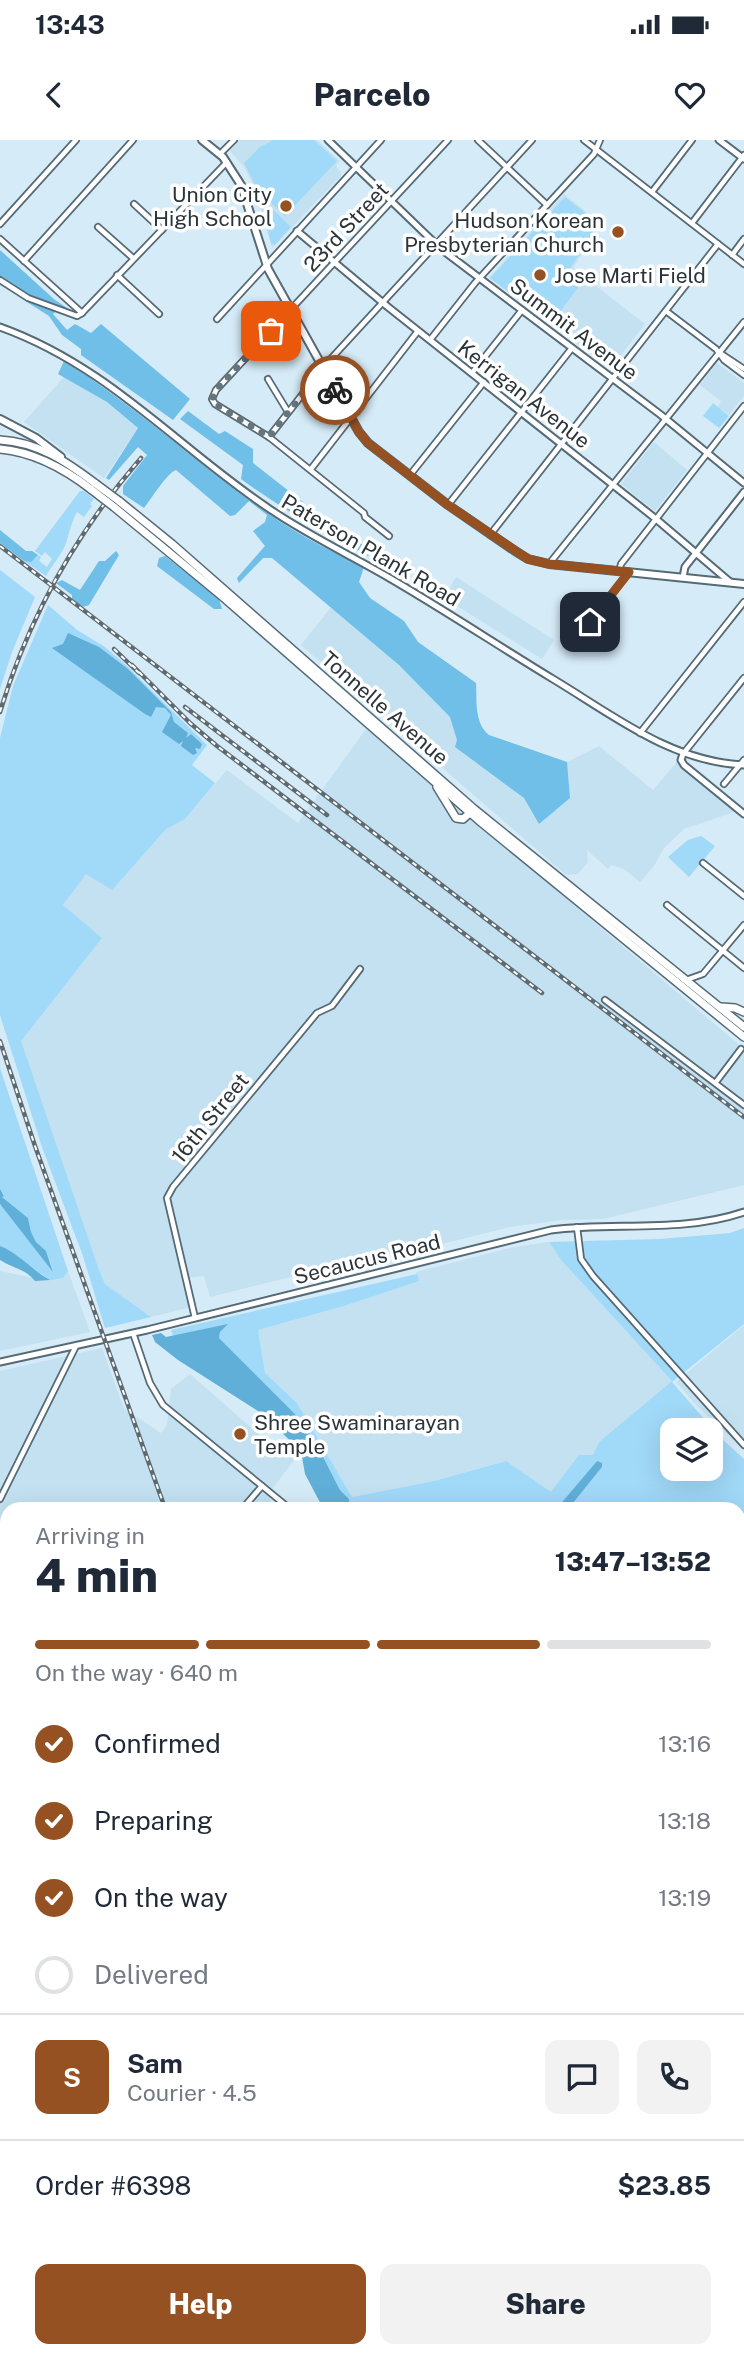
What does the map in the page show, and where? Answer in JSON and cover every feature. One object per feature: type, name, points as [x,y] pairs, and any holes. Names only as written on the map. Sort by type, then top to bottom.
[{"type":"highway","points":[[0,445],[31,445],[73,466]]},
{"type":"highway","name":"Tonnelle Avenue","points":[[0,445],[62,469],[117,504],[472,811],[744,1035]]},
{"type":"highway","name":"Tonnelle Avenue","points":[[73,466],[94,487]]},
{"type":"highway","name":"Tonnelle Avenue","points":[[169,547],[433,781],[718,1006],[744,1035]]},
{"type":"highway","points":[[433,781],[456,818],[463,819],[472,811]]},
{"type":"highway","points":[[718,1006],[744,1012]]},
{"type":"main road","points":[[202,140],[227,162],[246,196],[267,265],[351,418],[368,443],[448,505],[520,555],[549,564],[743,582]]},
{"type":"main road","name":"Summit Avenue","points":[[328,140],[436,244],[666,419],[744,483]]},
{"type":"main road","points":[[719,140],[743,157]]},
{"type":"main road","name":"Kerrigan Avenue","points":[[297,231],[383,303],[656,519],[730,582]]},
{"type":"main road","name":"Paterson Plank Road","points":[[0,327],[77,363],[114,388],[270,509],[428,601],[640,733],[683,754],[743,763]]},
{"type":"main road","name":"Tonnelle Avenue","points":[[0,419],[36,438],[73,466]]},
{"type":"main road","points":[[683,577],[685,567],[744,492]]},
{"type":"main road","points":[[683,754],[681,760],[684,765],[744,814]]},
{"type":"main road","name":"Secaucus Road","points":[[0,1362],[133,1333],[551,1230],[670,1224],[712,1220],[744,1212]]},
{"type":"street","points":[[0,224],[76,140]]},
{"type":"street","points":[[23,261],[133,140]]},
{"type":"street","points":[[220,154],[233,140]]},
{"type":"street","points":[[217,318],[381,140]]},
{"type":"street","name":"23rd Street","points":[[269,437],[215,404],[212,399],[216,390],[448,140]]},
{"type":"street","points":[[478,140],[547,205]]},
{"type":"street","points":[[389,536],[269,437],[323,368],[532,140]]},
{"type":"street","points":[[584,140],[744,264]]},
{"type":"street","points":[[430,340],[480,279],[596,149],[600,140]]},
{"type":"street","points":[[652,192],[692,140]]},
{"type":"street","points":[[692,223],[743,157]]},
{"type":"street","points":[[0,280],[28,298],[77,316],[227,162]]},
{"type":"street","points":[[134,204],[162,230]]},
{"type":"street","points":[[98,227],[133,258]]},
{"type":"street","points":[[0,239],[82,313]]},
{"type":"street","points":[[732,255],[744,239]]},
{"type":"street","points":[[490,535],[718,244]]},
{"type":"street","points":[[117,275],[159,314]]},
{"type":"street","points":[[472,373],[522,310]]},
{"type":"street","points":[[666,311],[744,369]]},
{"type":"street","points":[[549,564],[744,322]]},
{"type":"street","points":[[311,469],[418,331]]},
{"type":"street","points":[[448,505],[572,348]]},
{"type":"street","points":[[719,353],[744,375]]},
{"type":"street","points":[[268,379],[288,412]]},
{"type":"street","points":[[410,476],[484,382]]},
{"type":"street","points":[[619,571],[621,564],[744,406]]},
{"type":"street","points":[[590,622],[629,572]]},
{"type":"street","points":[[640,733],[744,602]]},
{"type":"street","points":[[683,754],[744,678]]},
{"type":"street","points":[[724,784],[743,763]]},
{"type":"street","points":[[703,863],[744,896]]},
{"type":"street","points":[[667,905],[744,968]]},
{"type":"street","points":[[686,981],[703,974],[744,925]]},
{"type":"street","name":"16th Street","points":[[195,1318],[167,1198],[173,1187],[317,1013],[332,1006],[360,970]]},
{"type":"street","points":[[605,1000],[744,1105]]},
{"type":"street","points":[[716,1082],[741,1049]]},
{"type":"street","points":[[577,1227],[581,1259],[593,1276],[744,1445]]},
{"type":"street","points":[[133,1333],[150,1383],[161,1402],[282,1502]]},
{"type":"street","points":[[0,1499],[76,1345]]},
{"type":"street","points":[[248,1502],[262,1486]]},
{"type":"shaded area","name":"Union City High School","points":[[240,140],[317,140],[340,161],[336,166],[341,176],[272,248],[254,186],[244,167],[230,151]]},
{"type":"shaded area","name":"Union City High School","points":[[274,140],[314,140],[337,161],[285,216],[258,190],[244,163],[260,147]]},
{"type":"shaded area","points":[[564,194],[601,224],[573,268],[645,324],[611,368],[489,278]]},
{"type":"shaded area","points":[[565,197],[599,224],[569,270],[583,281],[559,313],[553,315],[550,313],[550,307],[518,283],[510,293],[490,278]]},
{"type":"shaded area","points":[[269,206],[291,227],[275,245],[271,243],[263,214]]},
{"type":"shaded area","points":[[0,250],[55,300],[75,313],[74,317],[56,311],[53,314],[67,330],[75,324],[91,333],[101,324],[190,399],[173,420],[81,355],[81,349],[62,335],[49,316],[27,302],[0,278]]},
{"type":"shaded area","points":[[64,361],[119,399],[279,521],[364,567],[359,582],[370,598],[404,621],[418,642],[476,683],[479,718],[489,735],[567,762],[570,798],[539,824],[524,798],[455,747],[457,740],[450,717],[399,665],[272,558],[263,558],[239,583],[237,578],[265,546],[253,531],[265,522],[267,515],[249,501],[235,515],[230,516],[176,470],[144,508],[123,494],[123,486],[147,455],[138,447],[109,480],[106,478],[138,428],[107,402],[58,374]]},
{"type":"shaded area","points":[[717,363],[744,383],[744,396],[729,415],[718,407],[721,401],[700,385]]},
{"type":"shaded area","points":[[65,376],[107,402],[138,428],[104,478],[24,422]]},
{"type":"shaded area","points":[[713,403],[729,416],[719,428],[703,416]]},
{"type":"shaded area","points":[[188,411],[219,434],[225,431],[253,449],[253,463],[322,517],[372,551],[368,556],[335,538],[241,479],[243,465],[180,419]]},
{"type":"shaded area","points":[[654,442],[687,470],[655,511],[621,484]]},
{"type":"shaded area","points":[[80,491],[94,499],[90,504],[92,506],[84,517],[77,512],[65,545],[46,576],[24,561],[35,559],[38,555],[41,557],[39,561],[47,567],[52,559],[45,552],[42,556],[35,551]]},
{"type":"shaded area","points":[[0,530],[26,551],[38,555],[31,562],[24,561],[0,543]]},
{"type":"shaded area","points":[[116,551],[119,555],[89,605],[83,607],[72,600],[72,595],[56,583],[62,580],[80,590],[99,561],[105,561]]},
{"type":"shaded area","points":[[165,556],[219,599],[222,609],[214,609],[157,566],[159,558]]},
{"type":"shaded area","points":[[0,570],[35,597],[0,689]]},
{"type":"shaded area","points":[[456,577],[554,640],[542,659],[444,598]]},
{"type":"shaded area","points":[[48,605],[77,630],[105,647],[125,664],[207,745],[192,765],[215,783],[185,819],[165,830],[112,890],[86,874],[63,905],[102,938],[21,1041],[105,1284],[151,1317],[105,1328],[83,1256],[42,1147],[0,1015],[0,738],[13,686]]},
{"type":"shaded area","points":[[332,606],[399,665],[451,717],[457,740],[456,747],[524,798],[539,823],[570,798],[567,762],[599,746],[653,790],[677,762],[686,764],[740,810],[684,829],[664,848],[654,866],[640,882],[624,869],[611,865],[608,869],[587,850],[588,862],[578,874],[566,875],[301,645]]},
{"type":"shaded area","points":[[68,633],[99,647],[128,669],[171,712],[174,722],[188,733],[186,738],[191,734],[202,744],[200,749],[195,748],[197,753],[193,755],[181,746],[183,741],[179,744],[162,732],[171,715],[165,708],[156,707],[151,717],[145,714],[52,648],[63,644]]},
{"type":"shaded area","points":[[366,729],[744,1049],[744,1185],[603,1219],[562,1220],[510,1227],[410,1252],[408,1248],[210,1297],[204,1276],[188,1278],[195,1306],[151,1317],[105,1284],[20,1041],[102,938],[63,905],[86,874],[185,819],[227,770],[298,823]]},
{"type":"shaded area","points":[[701,836],[715,846],[689,877],[668,857],[688,840]]},
{"type":"shaded area","points":[[0,1068],[68,1271],[63,1278],[50,1280],[0,1246],[0,1204],[53,1270],[46,1251],[36,1242],[31,1232],[28,1218],[1,1196],[4,1195],[0,1189]]},
{"type":"shaded area","points":[[0,1189],[4,1196],[2,1197],[28,1218],[31,1232],[36,1242],[46,1251],[53,1272],[0,1204]]},
{"type":"shaded area","points":[[744,1228],[744,1324],[672,1382],[703,1418],[660,1418],[660,1481],[723,1481],[723,1440],[744,1459],[744,1502],[574,1502],[602,1467],[597,1461],[562,1502],[349,1502],[300,1419],[219,1338],[226,1325],[173,1336],[171,1330],[417,1274],[419,1281],[258,1330],[265,1373],[297,1403],[352,1497],[434,1481],[506,1461],[551,1492],[579,1455],[593,1455],[599,1442],[672,1381],[562,1261],[549,1242],[660,1239],[730,1233]]},
{"type":"shaded area","points":[[549,1242],[562,1261],[672,1381],[599,1442],[593,1455],[579,1456],[551,1493],[505,1461],[434,1481],[352,1497],[297,1403],[265,1373],[258,1330],[344,1306],[418,1281],[416,1272],[514,1247]]},
{"type":"shaded area","points":[[0,1246],[50,1280],[35,1281],[23,1271],[0,1260]]},
{"type":"shaded area","points":[[0,1271],[38,1279],[63,1278],[68,1271],[90,1332],[0,1351]]},
{"type":"shaded area","points":[[228,1324],[220,1332],[219,1338],[300,1419],[349,1502],[320,1502],[305,1474],[301,1451],[261,1413],[178,1360],[155,1342],[152,1335],[161,1333],[166,1337]]},
{"type":"shaded area","points":[[744,1325],[744,1450],[723,1430],[723,1418],[710,1418],[676,1382]]},
{"type":"shaded area","points":[[102,1348],[124,1409],[161,1433],[167,1425],[171,1389],[190,1374],[278,1451],[287,1440],[301,1451],[269,1493],[271,1502],[0,1502],[0,1371]]},
{"type":"shaded area","points":[[597,1461],[602,1463],[602,1467],[574,1502],[562,1502]]},
{"type":"railway","points":[[0,712],[25,642],[57,577],[96,516],[141,458]]},
{"type":"railway","points":[[0,546],[744,1117]]},
{"type":"railway","points":[[114,649],[139,673]]},
{"type":"railway","points":[[132,665],[217,746],[542,993]]},
{"type":"railway","points":[[185,707],[327,815]]},
{"type":"railway","points":[[0,1041],[163,1502]]},
{"type":"way so far","points":[[271,331],[216,390],[212,399],[215,404],[269,437],[323,368],[335,390]]},
{"type":"place","name":"Union City High School","points":[[286,206]]},
{"type":"place","name":"Hudson Korean Presbyterian Church","points":[[618,232]]},
{"type":"place","name":"Jose Marti Field","points":[[540,275]]},
{"type":"place","name":"Shree Swaminarayan Temple","points":[[240,1434]]},
{"type":"route","points":[[335,390],[368,443],[448,505],[520,555],[545,564],[629,572],[590,622]]}]
